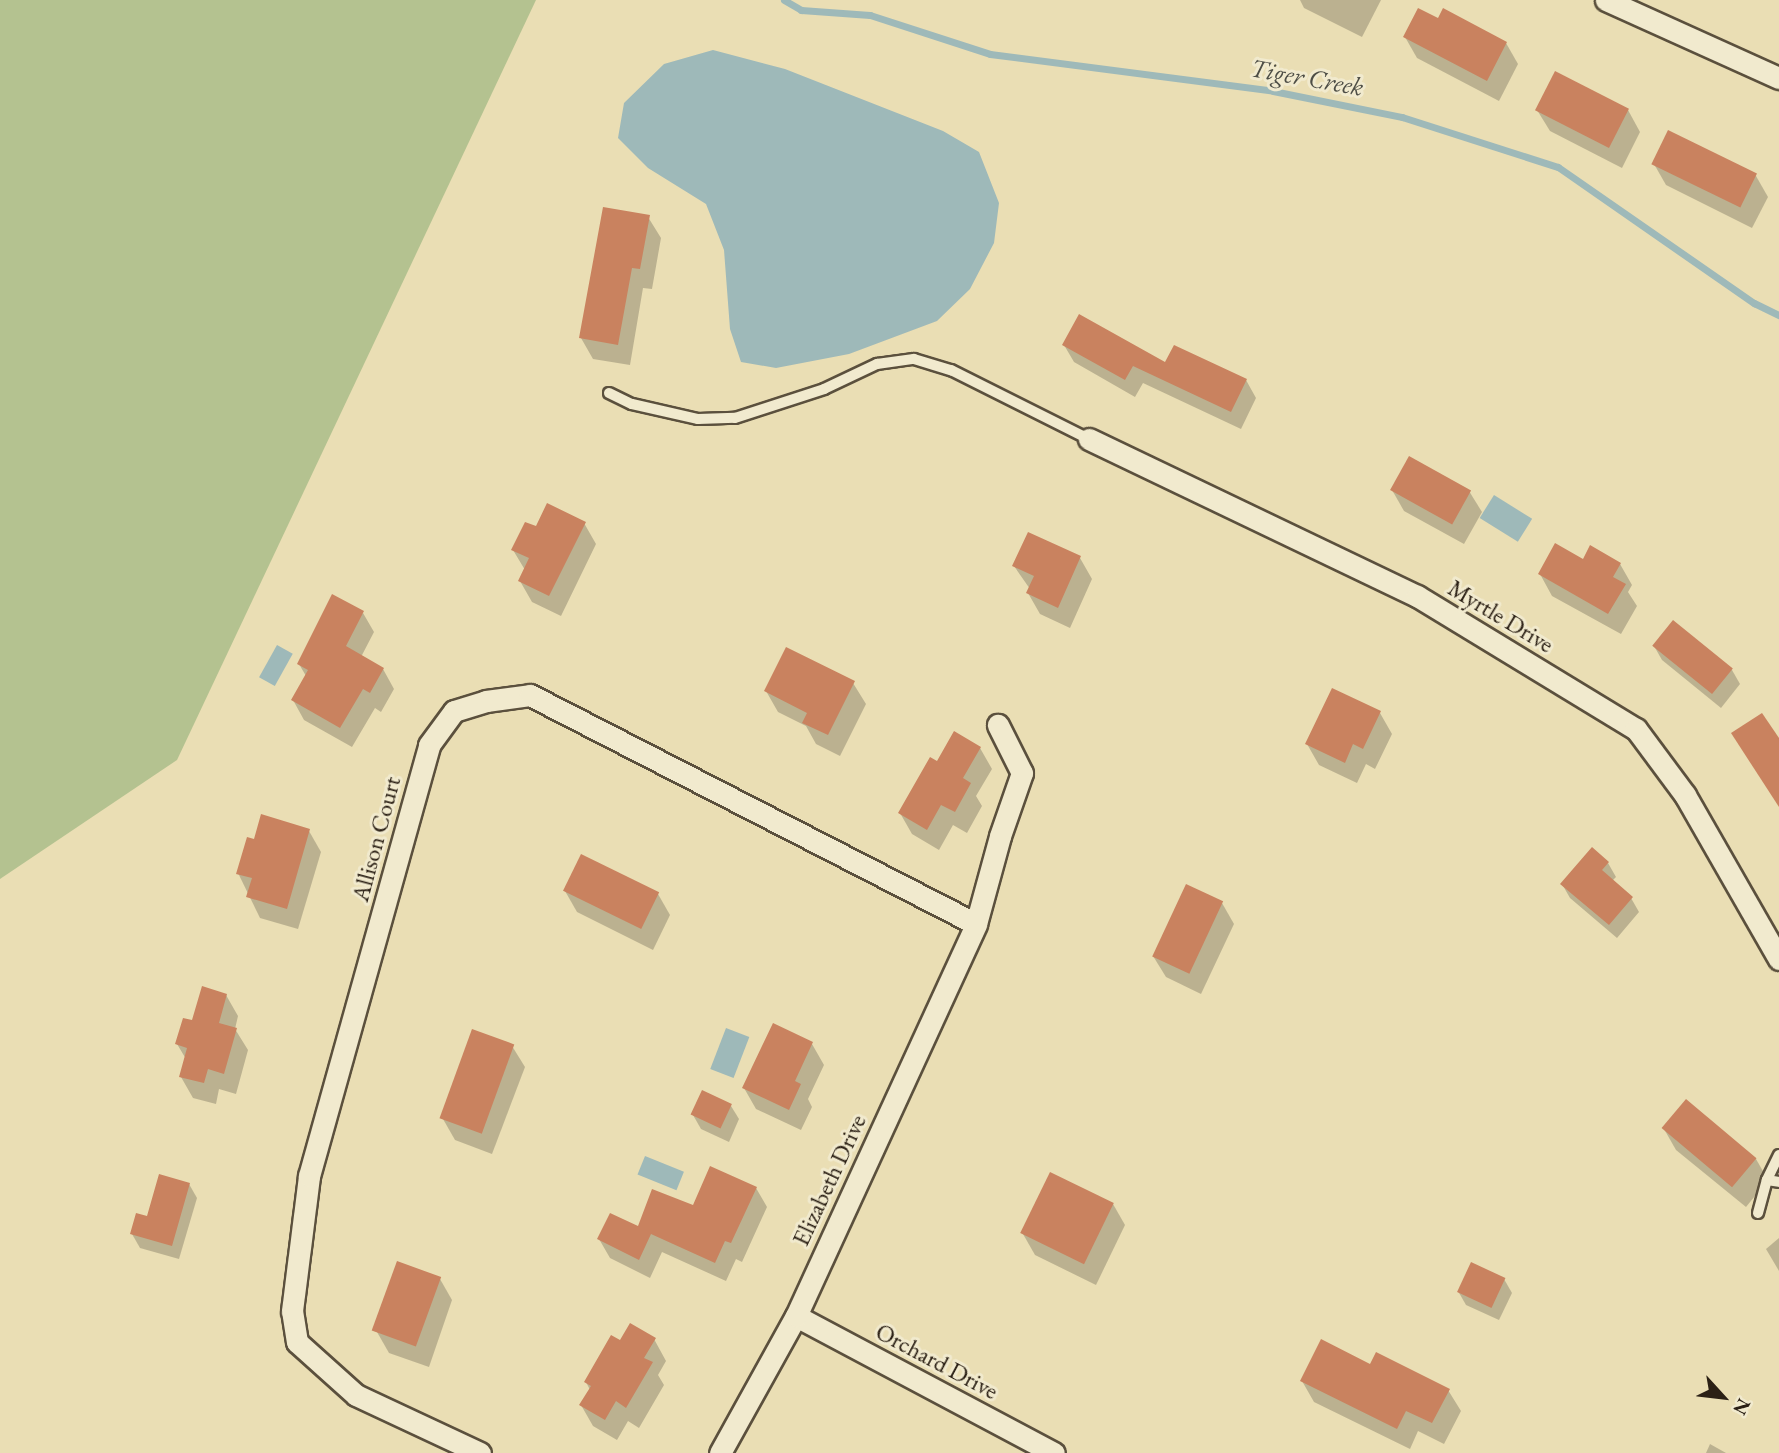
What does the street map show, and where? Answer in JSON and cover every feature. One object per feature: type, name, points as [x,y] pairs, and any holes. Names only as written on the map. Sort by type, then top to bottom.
[{"type":"street","points":[[1606,0],[1779,78]]},
{"type":"street","name":"Myrtle Drive","points":[[1089,439],[1417,596],[1636,729],[1685,795],[1779,959]]},
{"type":"street","name":"Allison Court","points":[[480,1453],[356,1395],[298,1342],[292,1311],[309,1176],[429,746],[454,711],[486,701],[530,695],[976,924]]},
{"type":"street","name":"Elizabeth Drive","points":[[720,1453],[796,1316],[976,924],[1000,836],[1022,773],[998,725]]},
{"type":"street","name":"Orchard Drive","points":[[796,1316],[1054,1453]]},
{"type":"lane","points":[[609,393],[632,404],[698,419],[735,418],[824,389],[877,364],[914,359],[951,370],[1089,439]]},
{"type":"lane","points":[[1758,1213],[1767,1180],[1779,1155]]},
{"type":"lane","points":[[1767,1180],[1779,1182]]},
{"type":"green space","points":[[0,0],[536,0],[177,760],[0,879]]},
{"type":"water","points":[[713,50],[785,69],[943,131],[979,152],[999,203],[994,243],[970,289],[937,321],[849,354],[776,368],[741,362],[730,329],[724,250],[706,204],[648,168],[618,138],[624,103],[664,64]]},
{"type":"water","points":[[1494,495],[1532,519],[1518,542],[1480,518]]},
{"type":"water","points":[[277,645],[293,654],[275,686],[259,677]]},
{"type":"water","points":[[726,1028],[749,1037],[734,1078],[710,1069]]},
{"type":"water","points":[[645,1156],[684,1172],[676,1190],[638,1175]]},
{"type":"building","points":[[1418,8],[1438,18],[1443,8],[1507,42],[1487,81],[1403,37]]},
{"type":"building","points":[[1555,71],[1629,109],[1609,148],[1535,110]]},
{"type":"building","points":[[1668,130],[1757,173],[1740,208],[1651,164]]},
{"type":"building","points":[[603,207],[650,215],[640,269],[632,268],[618,345],[579,338]]},
{"type":"building","points":[[1079,314],[1165,362],[1174,345],[1247,379],[1231,412],[1133,366],[1125,380],[1062,345]]},
{"type":"building","points":[[1409,456],[1471,490],[1452,525],[1390,490]]},
{"type":"building","points":[[547,503],[586,522],[549,596],[518,581],[529,558],[511,550],[525,522],[536,526]]},
{"type":"building","points":[[1028,532],[1081,556],[1058,608],[1026,593],[1034,576],[1012,566]]},
{"type":"building","points":[[1555,543],[1583,559],[1590,545],[1621,563],[1613,577],[1626,584],[1608,614],[1538,574]]},
{"type":"building","points":[[332,594],[364,611],[346,646],[384,668],[370,693],[363,689],[340,728],[291,700],[308,670],[297,664]]},
{"type":"building","points":[[1673,620],[1733,668],[1712,694],[1652,646]]},
{"type":"building","points":[[786,647],[855,681],[828,735],[802,723],[807,713],[764,691]]},
{"type":"building","points":[[1332,688],[1381,711],[1363,749],[1353,744],[1345,763],[1305,744]]},
{"type":"building","points":[[1762,713],[1779,738],[1779,807],[1731,733]]},
{"type":"building","points":[[954,731],[981,747],[963,778],[971,783],[955,812],[941,805],[927,830],[898,813],[930,757],[937,761]]},
{"type":"building","points":[[261,814],[310,829],[287,909],[246,897],[252,878],[236,874],[247,837],[254,839]]},
{"type":"building","points":[[1592,847],[1609,862],[1602,870],[1633,897],[1609,925],[1560,884]]},
{"type":"building","points":[[581,854],[659,892],[641,929],[563,891]]},
{"type":"building","points":[[1186,884],[1223,901],[1189,974],[1152,957]]},
{"type":"building","points":[[202,986],[227,994],[219,1023],[237,1028],[224,1074],[208,1069],[204,1083],[179,1077],[187,1048],[175,1044],[183,1018],[192,1020]]},
{"type":"building","points":[[773,1023],[813,1042],[795,1081],[801,1084],[789,1110],[742,1088]]},
{"type":"building","points":[[472,1029],[514,1044],[482,1134],[440,1118]]},
{"type":"building","points":[[702,1090],[732,1104],[720,1128],[691,1114]]},
{"type":"building","points":[[1686,1099],[1756,1158],[1732,1187],[1662,1128]]},
{"type":"building","points":[[710,1166],[757,1187],[731,1243],[725,1241],[715,1263],[651,1234],[639,1260],[597,1239],[610,1213],[638,1226],[652,1189],[693,1205]]},
{"type":"building","points":[[1050,1172],[1114,1203],[1084,1264],[1020,1233]]},
{"type":"building","points":[[159,1174],[190,1183],[172,1246],[130,1234],[136,1213],[147,1216]]},
{"type":"building","points":[[397,1261],[441,1277],[416,1347],[372,1331]]},
{"type":"building","points":[[1471,1262],[1505,1278],[1491,1308],[1457,1292]]},
{"type":"building","points":[[630,1323],[656,1338],[644,1358],[653,1362],[626,1408],[616,1401],[605,1420],[579,1405],[591,1386],[584,1382],[611,1335],[620,1340]]},
{"type":"building","points":[[1321,1339],[1370,1364],[1376,1352],[1450,1389],[1432,1423],[1406,1411],[1397,1429],[1300,1381]]},
{"type":"waterway","name":"Tiger Creek","points":[[784,0],[801,10],[870,15],[990,54],[1273,91],[1402,117],[1558,167],[1754,303],[1779,315]]}]
